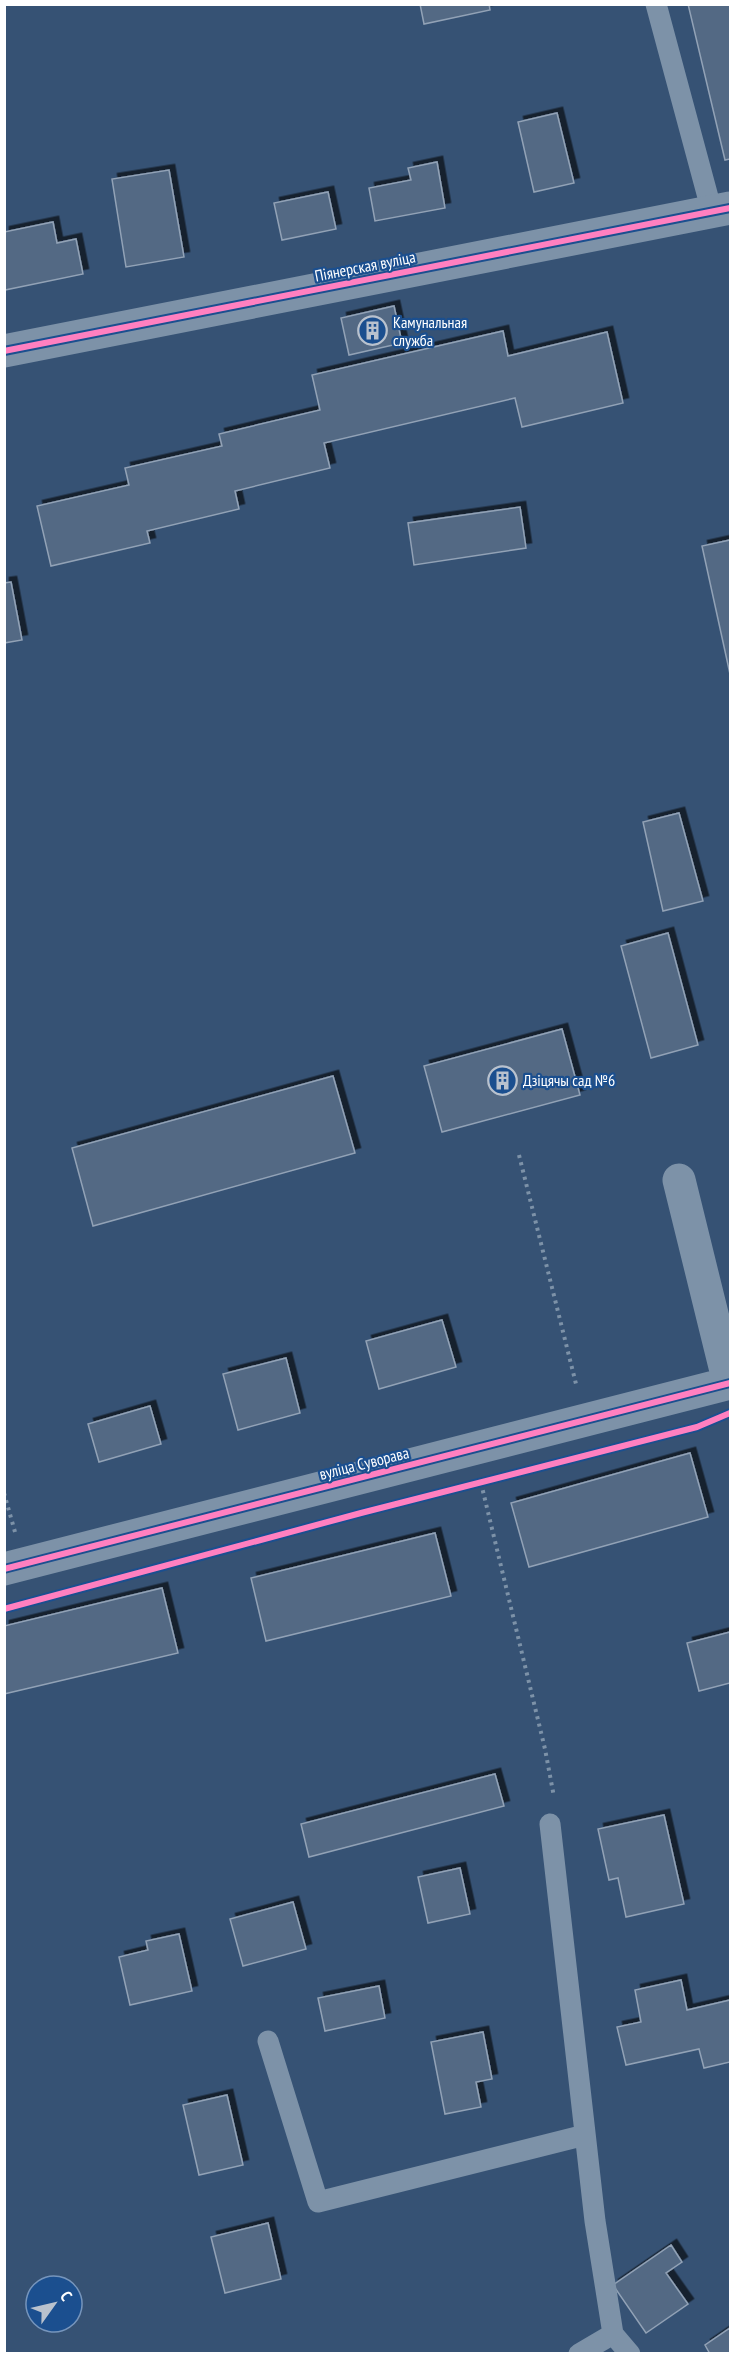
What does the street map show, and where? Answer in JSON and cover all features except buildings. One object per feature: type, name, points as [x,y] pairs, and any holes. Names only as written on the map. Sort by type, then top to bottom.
[{"type":"street","name":"Піянерская вуліца","points":[[4,351],[721,210]]},
{"type":"street","points":[[679,1180],[730,1383]]},
{"type":"street","name":"вуліца Суворава","points":[[4,1569],[730,1383]]},
{"type":"lane","points":[[656,4],[721,210]]},
{"type":"lane","points":[[550,1824],[595,2221],[613,2334],[630,2354]]},
{"type":"lane","points":[[268,2041],[318,2202],[585,2134]]},
{"type":"lane","points":[[579,2354],[613,2334]]},
{"type":"path","points":[[519,1155],[585,1420]]},
{"type":"path","points":[[470,1485],[492,1479]]},
{"type":"path","points":[[481,1482],[545,1749],[554,1796],[550,1824]]},
{"type":"cycle path","points":[[4,351],[730,208]]},
{"type":"cycle path","points":[[4,1569],[730,1383]]},
{"type":"cycle path","points":[[4,1609],[361,1513],[697,1427],[730,1413]]},
{"type":"place","name":"Камунальная служба","points":[[372,331]]},
{"type":"place","name":"Дзіцячы сад №6","points":[[502,1080]]}]
